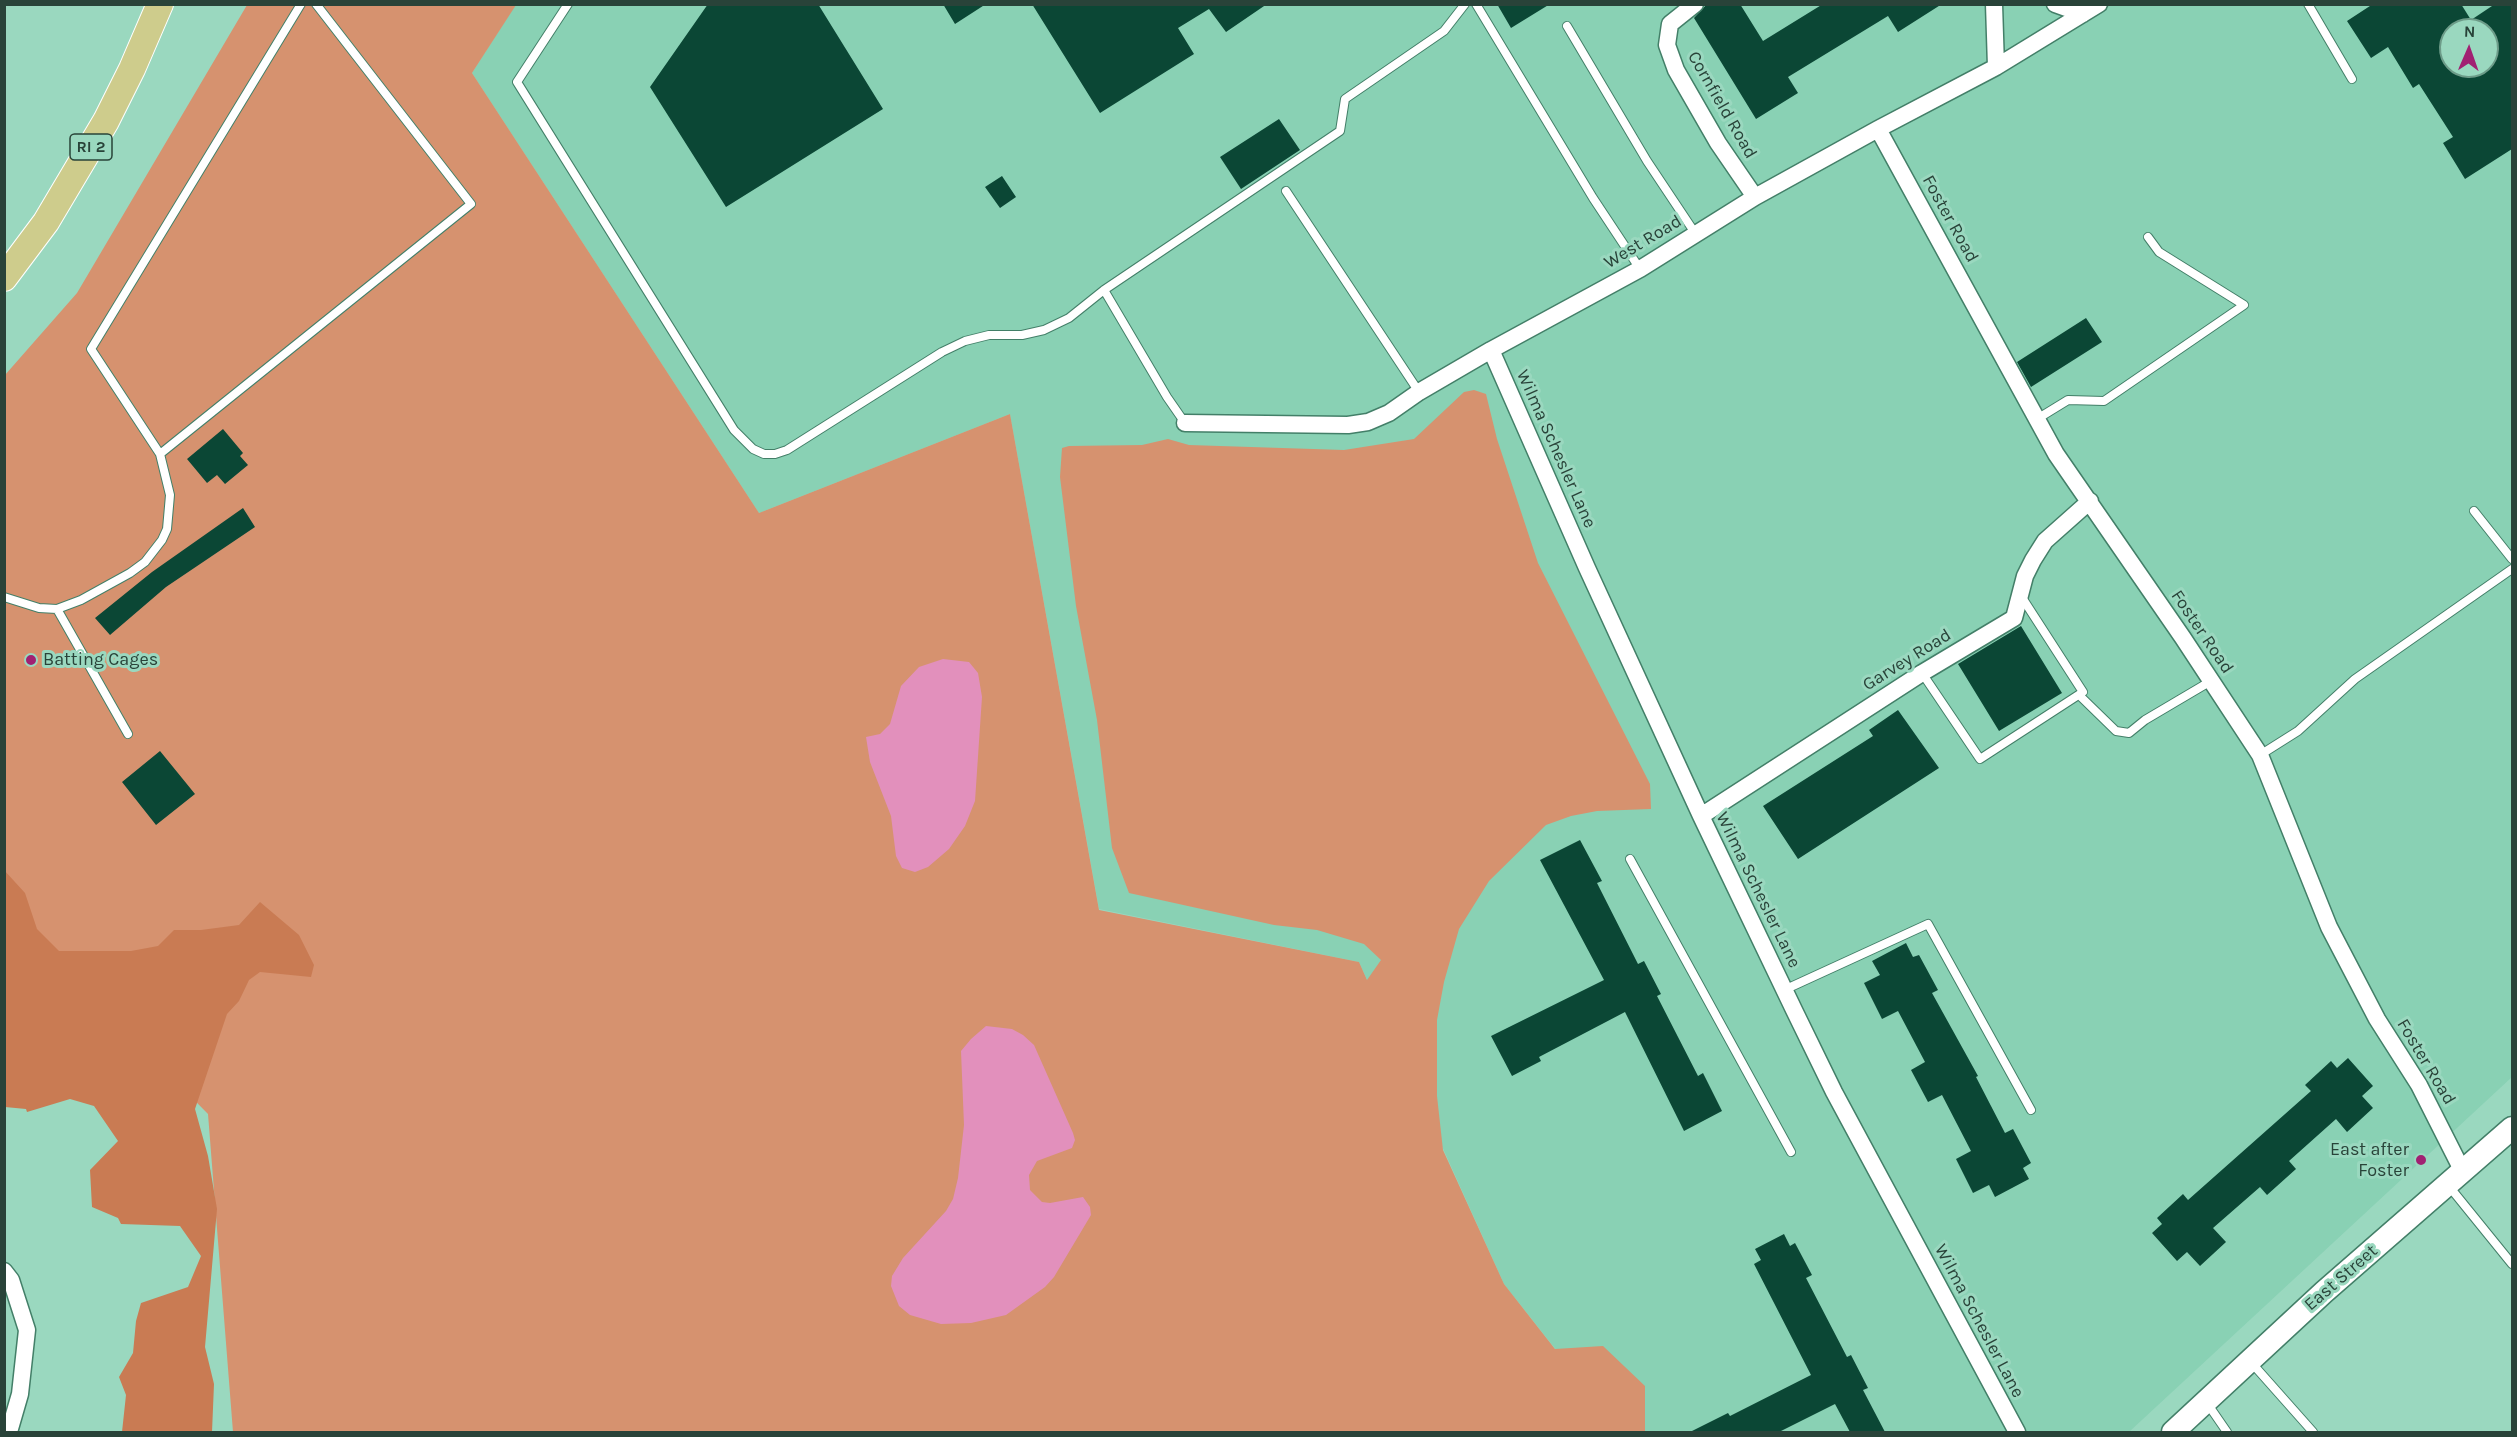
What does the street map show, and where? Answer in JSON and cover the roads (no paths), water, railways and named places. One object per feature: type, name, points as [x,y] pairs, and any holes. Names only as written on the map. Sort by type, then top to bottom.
[{"type":"main road","name":"RI 2","points":[[4,278],[46,222],[106,121],[132,69],[160,4]]},
{"type":"main road","name":"East Street","points":[[2173,1432],[2324,1292],[2512,1128]]},
{"type":"street","name":"Cornfield Road","points":[[1695,4],[1670,24],[1667,45],[1681,79],[1719,143],[1755,197]]},
{"type":"street","points":[[1994,4],[1996,67]]},
{"type":"street","points":[[2055,4],[2083,14]]},
{"type":"street","name":"West Road","points":[[1185,423],[1348,425],[1368,422],[1389,413],[1419,392],[1491,350],[1640,269],[1755,197],[1996,67],[2099,4]]},
{"type":"street","name":"Foster Road","points":[[1878,129],[2056,454],[2260,755],[2329,927],[2377,1019],[2419,1085],[2456,1178]]},
{"type":"street","name":"Wilma Schesler Lane","points":[[1491,350],[1587,568],[1784,990],[1839,1101],[2017,1432]]},
{"type":"street","name":"Garvey Road","points":[[1701,816],[1922,674],[2014,618],[2025,576],[2045,541],[2090,501]]},
{"type":"street","points":[[4,1271],[11,1280],[27,1330],[20,1394],[9,1432]]},
{"type":"lane","points":[[4,597],[39,608],[57,609],[81,600],[130,573],[145,562],[162,540],[167,529],[170,495],[160,454],[91,349],[301,4]]},
{"type":"lane","points":[[160,454],[471,204],[316,4]]},
{"type":"lane","points":[[568,4],[517,82],[741,440],[753,450],[764,454],[788,450],[942,352],[965,341],[988,335],[1022,335],[1044,330],[1069,318],[1104,290],[1340,131],[1345,99],[1444,31],[1466,4]]},
{"type":"lane","points":[[1476,4],[1593,198],[1640,269]]},
{"type":"lane","points":[[2308,4],[2352,79]]},
{"type":"lane","points":[[1567,26],[1647,161],[1695,233]]},
{"type":"lane","points":[[1286,191],[1419,392]]},
{"type":"lane","points":[[2037,419],[2068,400],[2104,401],[2244,305],[2159,252],[2148,237]]},
{"type":"lane","points":[[1104,290],[1161,388],[1185,423]]},
{"type":"lane","points":[[2474,511],[2512,559]]},
{"type":"lane","points":[[2260,755],[2298,731],[2355,679],[2512,569]]},
{"type":"lane","points":[[1922,674],[1980,759],[2083,692],[2020,595]]},
{"type":"lane","points":[[57,609],[128,734]]},
{"type":"lane","points":[[2079,695],[2116,731],[2129,733],[2145,720],[2211,681]]},
{"type":"lane","points":[[1630,859],[1791,1152]]},
{"type":"lane","points":[[1784,990],[1928,924],[2031,1110]]},
{"type":"lane","points":[[2456,1178],[2512,1264]]},
{"type":"lane","points":[[2250,1361],[2313,1432]]},
{"type":"lane","points":[[2206,1402],[2227,1432]]},
{"type":"place","name":"Batting Cages","points":[[31,660]]},
{"type":"place","name":"East after Foster","points":[[2421,1160]]}]
